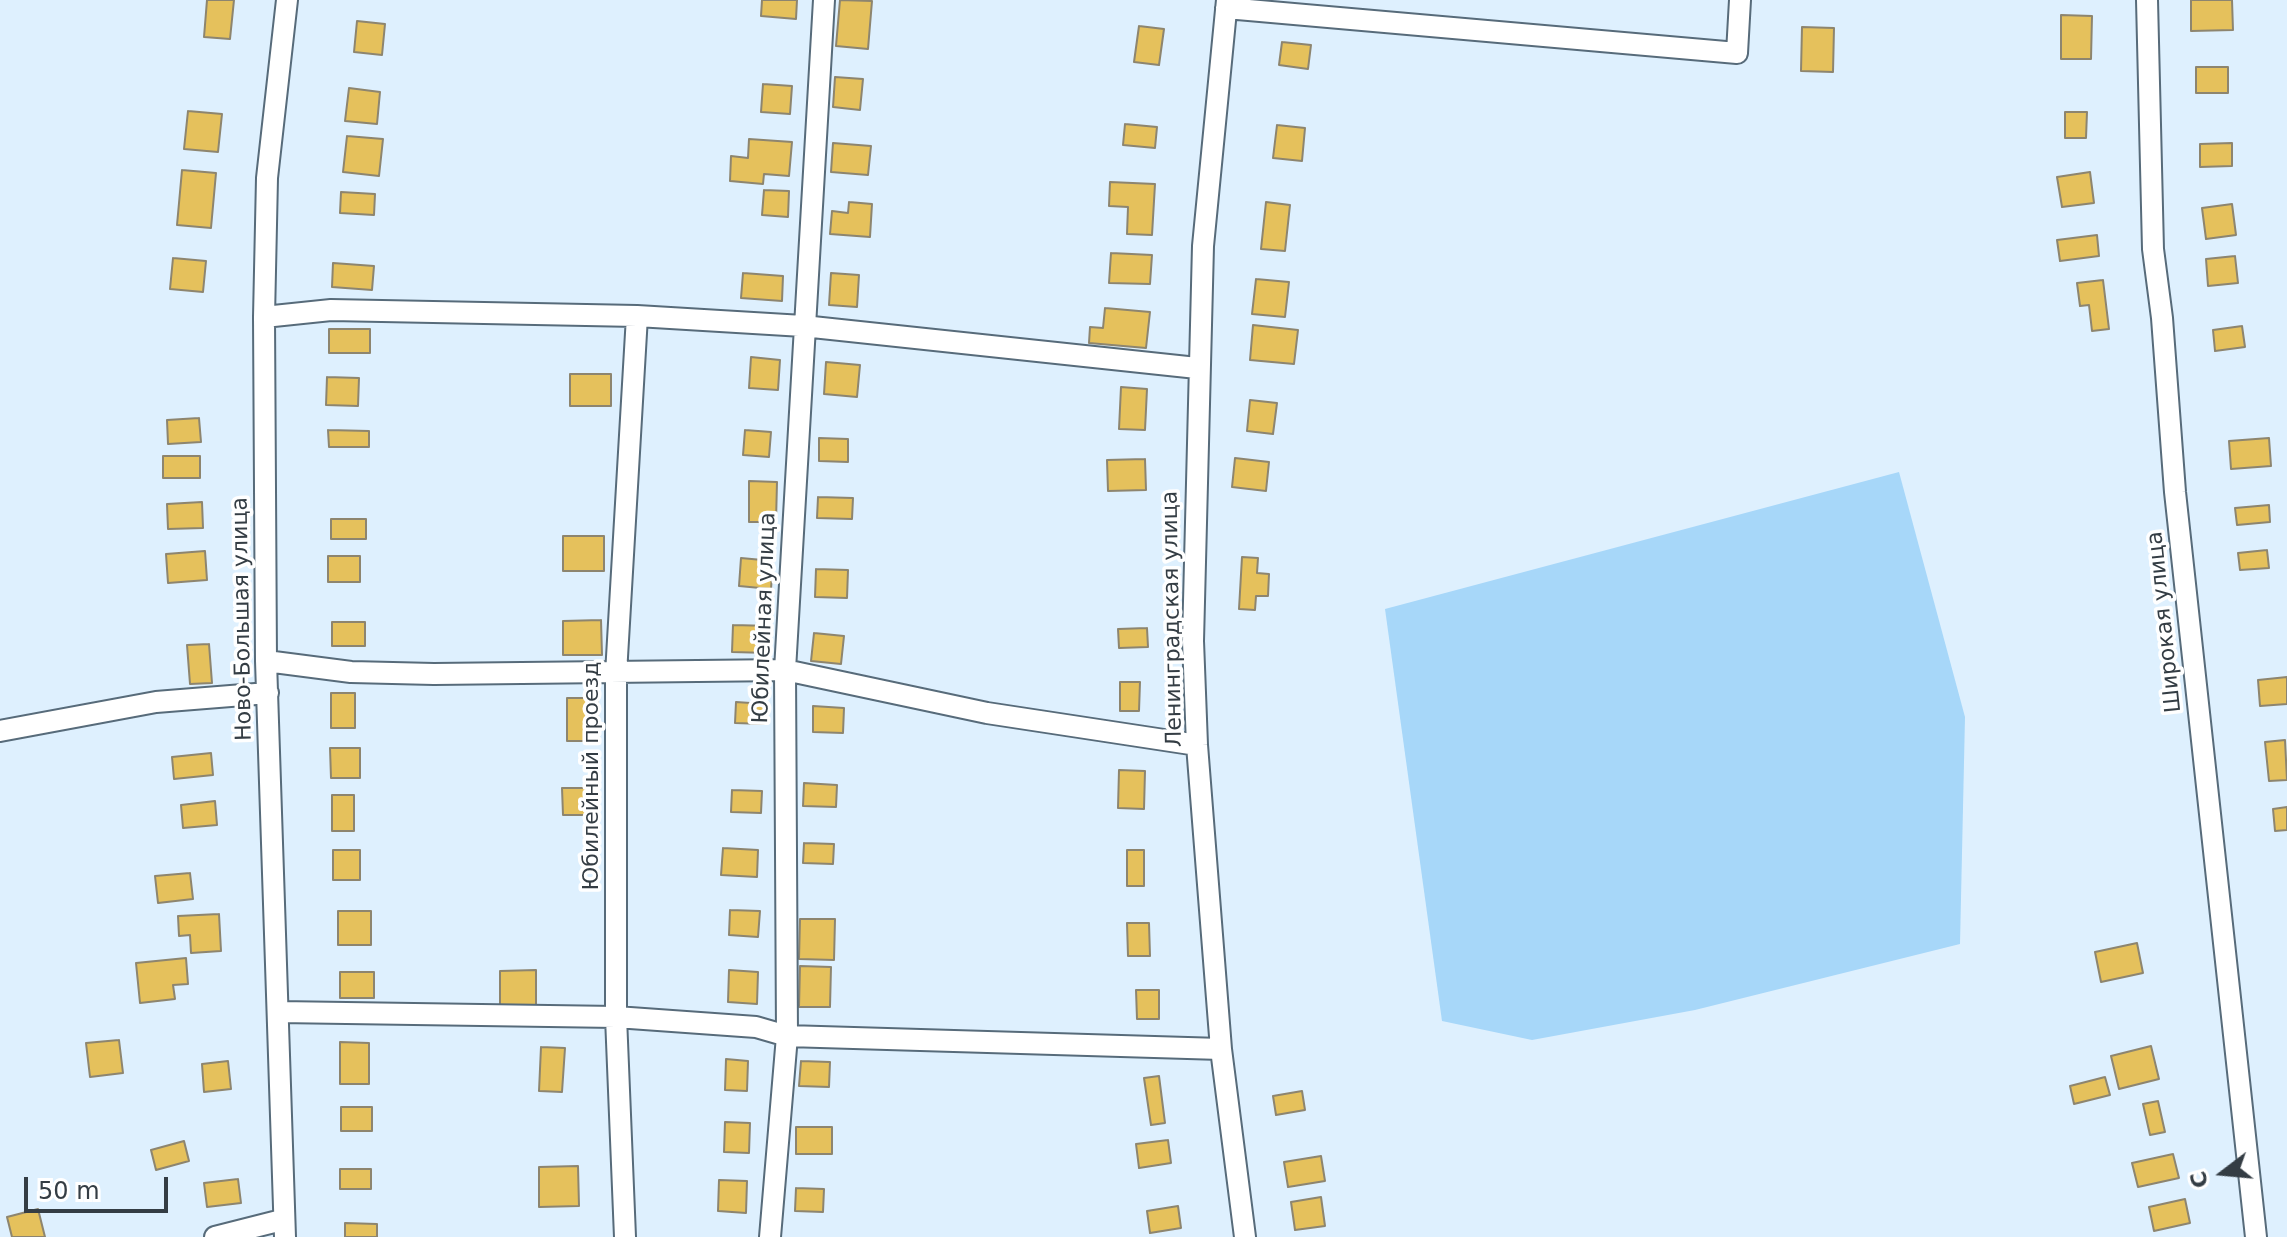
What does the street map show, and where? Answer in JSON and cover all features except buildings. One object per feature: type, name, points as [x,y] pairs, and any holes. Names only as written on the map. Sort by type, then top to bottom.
[{"type":"street","name":"Ново-Большая улица","points":[[284,1228],[266,661],[264,317],[267,178],[287,0]]},
{"type":"street","name":"Юбилейная улица","points":[[770,1237],[787,1036],[785,670],[824,0]]},
{"type":"street","points":[[1227,4],[1737,53],[1740,0]]},
{"type":"street","name":"Широкая улица","points":[[2147,0],[2153,249],[2162,318],[2175,492],[2256,1237]]},
{"type":"street","name":"Ленинградская улица","points":[[1227,4],[1203,246],[1197,368],[1193,641],[1197,745],[1221,1049],[1245,1237]]},
{"type":"street","points":[[264,317],[331,310],[637,316],[803,326],[1197,368]]},
{"type":"street","name":"Юбилейный проезд","points":[[625,1237],[616,1017],[616,674],[637,316]]},
{"type":"street","points":[[266,661],[351,672],[616,674],[785,670],[987,713],[1197,745]]},
{"type":"street","points":[[0,731],[156,702],[268,693]]},
{"type":"street","points":[[279,1012],[616,1017],[756,1027],[787,1036],[1221,1049]]},
{"type":"street","points":[[215,1237],[284,1228]]},
{"type":"shaded area","points":[[1899,472],[1965,717],[1960,944],[1695,1010],[1532,1040],[1442,1021],[1385,609]]}]
